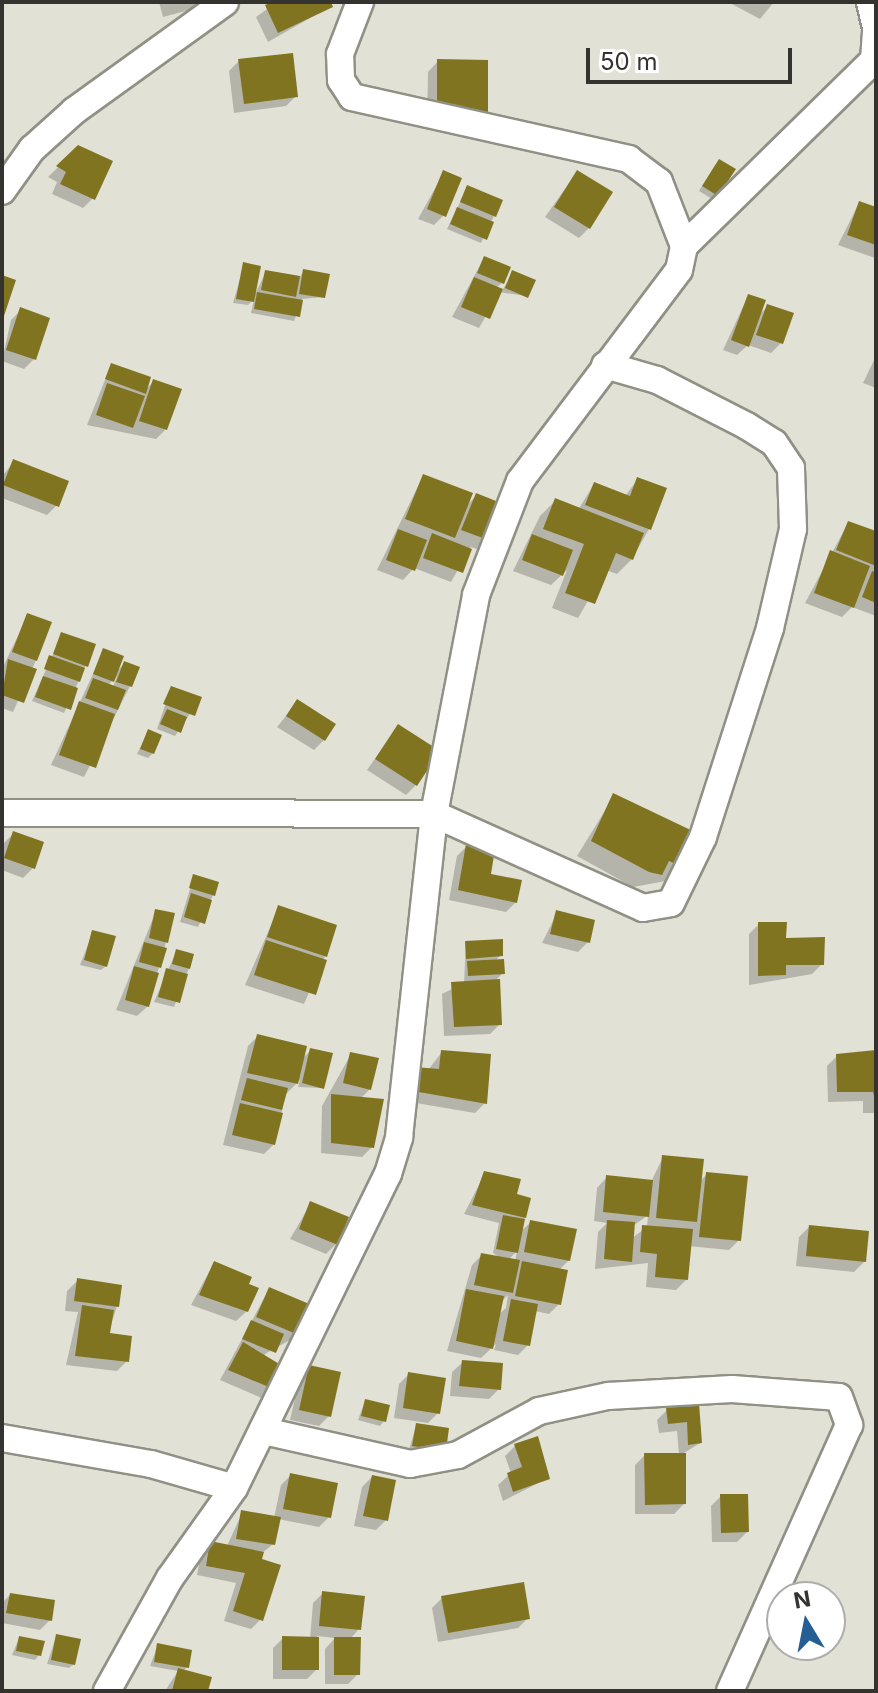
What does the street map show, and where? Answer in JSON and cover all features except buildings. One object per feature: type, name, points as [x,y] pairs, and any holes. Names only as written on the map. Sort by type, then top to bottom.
[{"type":"street","points":[[2,191],[74,111],[225,2]]},
{"type":"street","points":[[114,1690],[170,1578],[234,1488],[321,1323],[399,1137],[434,814],[476,595],[520,481],[679,270],[684,246],[659,182],[629,159],[352,97],[341,80],[340,54],[360,2]]},
{"type":"street","points":[[870,2],[876,27]]},
{"type":"street","points":[[684,246],[874,60],[876,33]]},
{"type":"street","points":[[2,813],[434,814],[643,908],[671,903],[703,837],[773,614],[793,529],[791,468],[774,443],[747,426],[657,380],[605,365]]},
{"type":"street","points":[[264,1431],[421,1464],[458,1455],[539,1411],[608,1396],[732,1389],[839,1397],[849,1425],[730,1691]]},
{"type":"street","points":[[2,1438],[151,1464],[234,1488]]}]
